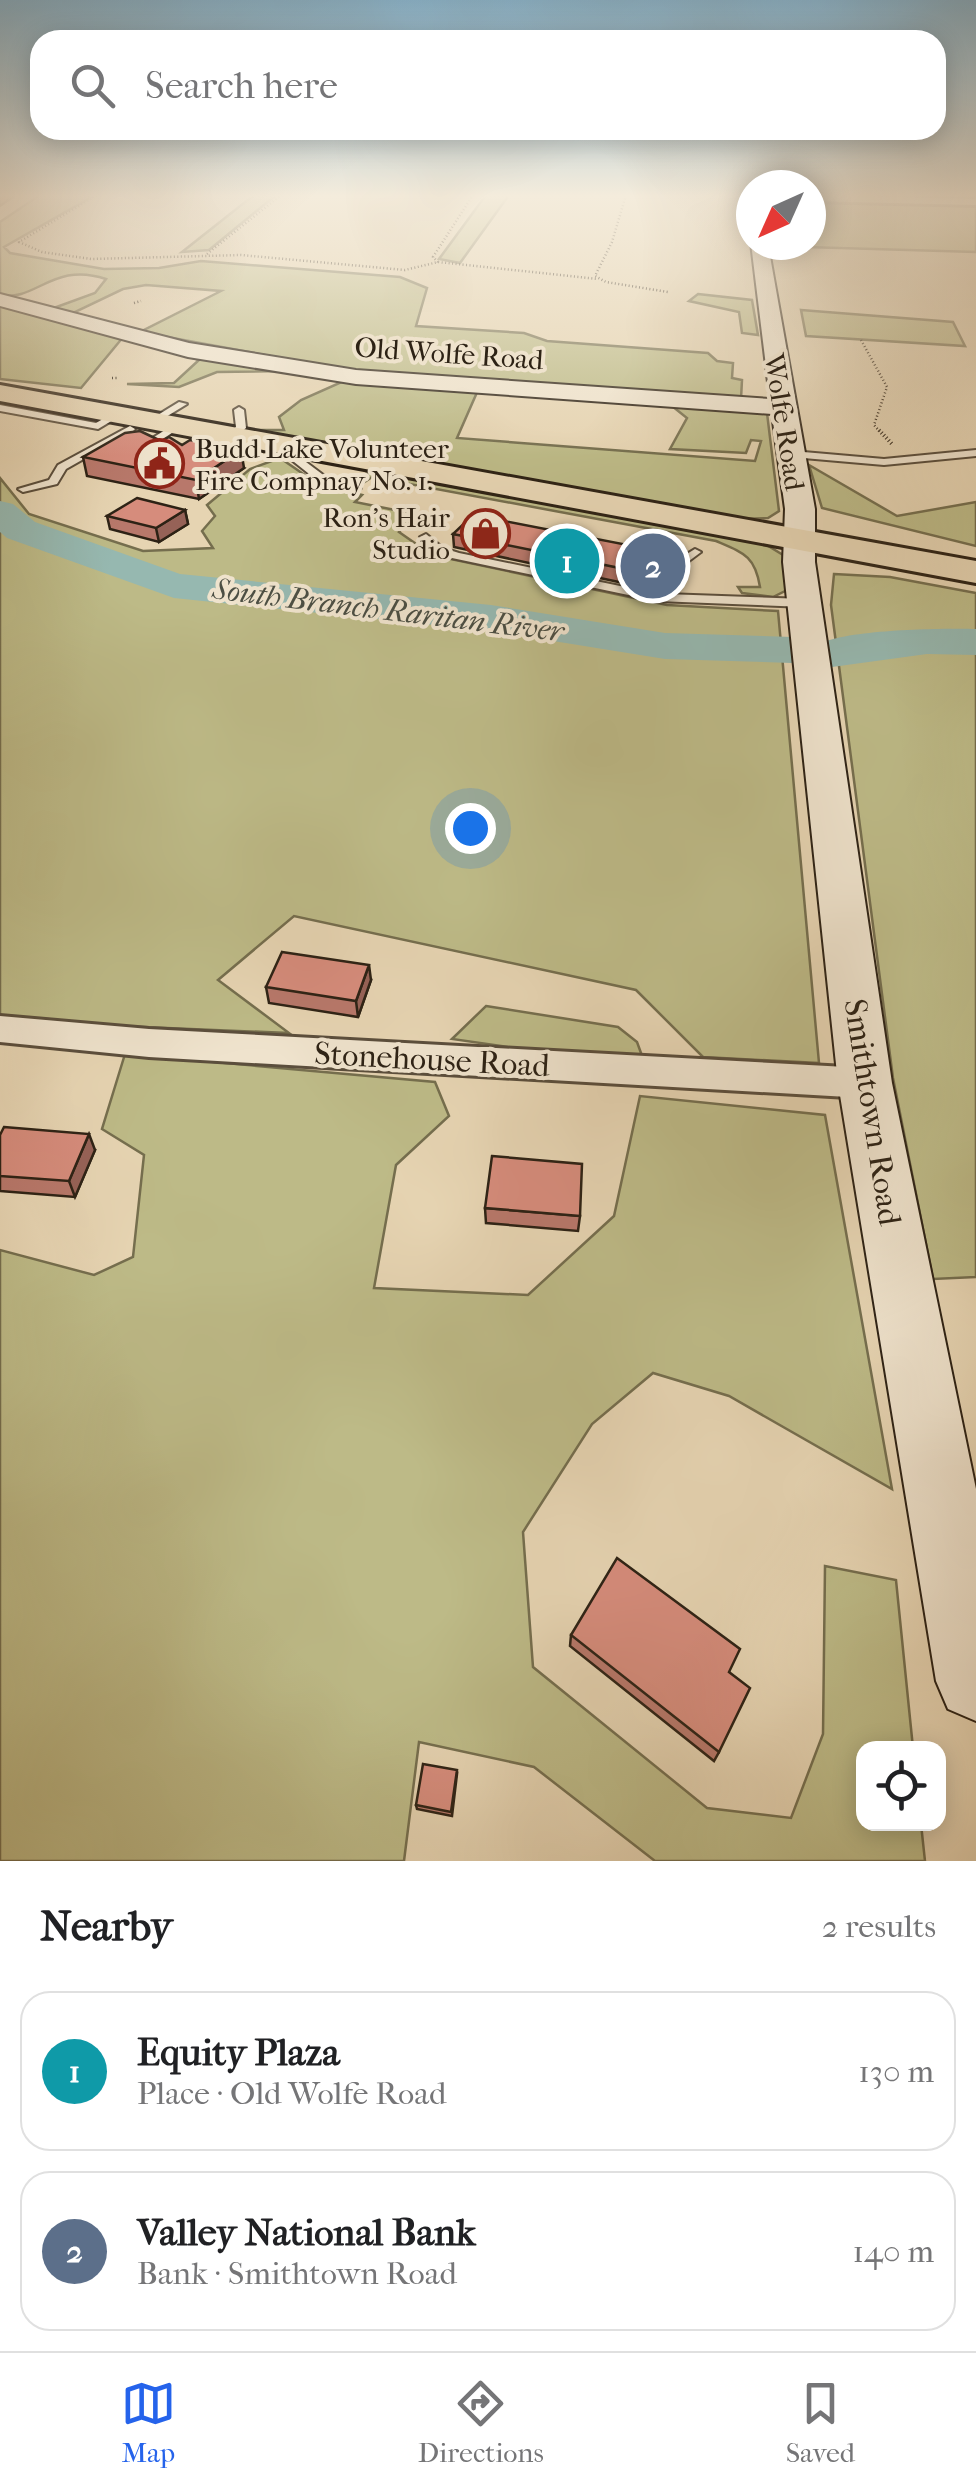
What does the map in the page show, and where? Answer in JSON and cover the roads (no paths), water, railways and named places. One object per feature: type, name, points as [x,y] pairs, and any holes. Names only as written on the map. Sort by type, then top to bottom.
[{"type":"main road","points":[[0,392],[110,419],[278,444],[360,474],[799,539],[976,572]]},
{"type":"street","name":"Wolfe Road","points":[[764,282],[792,454],[799,539]]},
{"type":"street","name":"Old Wolfe Road","points":[[0,300],[188,350],[356,378],[782,406]]},
{"type":"street","name":"Smithtown Road","points":[[799,539],[865,1083],[976,1680]]},
{"type":"street","name":"Stonehouse Road","points":[[0,1029],[169,1044],[865,1083]]},
{"type":"lane","points":[[0,408],[110,419],[130,429],[62,467],[53,482],[23,489]]},
{"type":"lane","points":[[278,444],[322,479],[336,484],[360,474]]},
{"type":"lane","points":[[792,454],[868,462],[976,453]]},
{"type":"lane","points":[[336,484],[360,474]]},
{"type":"lane","points":[[426,537],[439,550],[456,556],[656,598],[809,636]]},
{"type":"lane","points":[[656,598],[681,562],[695,552]]},
{"type":"waterway","name":"South Branch Raritan River","points":[[0,512],[21,530],[174,586],[491,618],[665,646],[792,650]]},
{"type":"waterway","name":"South Branch Raritan River","points":[[832,653],[927,641],[976,642]]},
{"type":"place","name":"Budd Lake Volunteer Fire Compnay No. 1.","points":[[160,464]]},
{"type":"place","name":"Ron's Hair Studio","points":[[485,533]]},
{"type":"place","name":"Equity Plaza","points":[[567,561]]},
{"type":"place","name":"Valley National Bank","points":[[653,566]]}]
